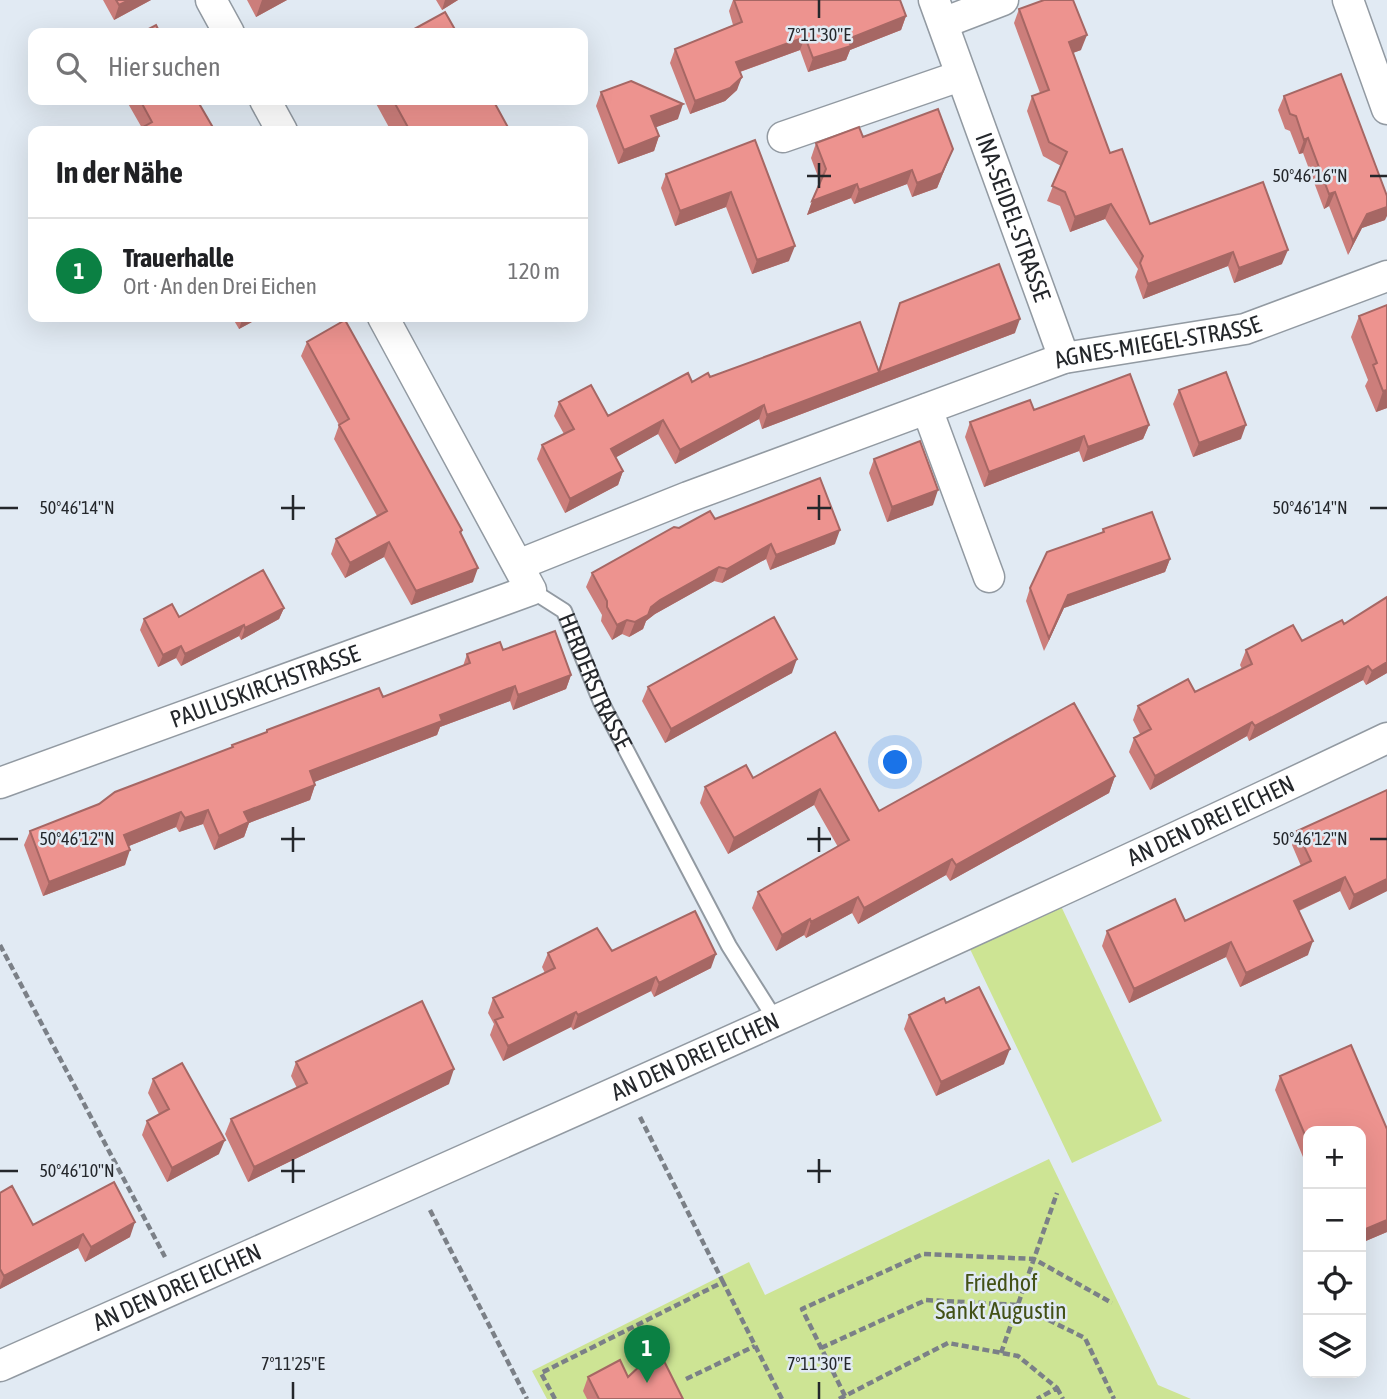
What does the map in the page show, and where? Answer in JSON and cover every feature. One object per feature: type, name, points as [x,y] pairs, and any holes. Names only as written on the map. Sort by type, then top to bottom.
[{"type":"street","points":[[211,0],[226,28]]},
{"type":"street","name":"INA-SEIDEL-STRASSE","points":[[1003,0],[939,11],[960,76],[1064,358]]},
{"type":"street","points":[[1348,0],[1387,109]]},
{"type":"street","points":[[783,137],[960,76]]},
{"type":"street","points":[[268,105],[279,126]]},
{"type":"street","name":"AGNES-MIEGEL-STRASSE","points":[[524,578],[688,497],[1064,358],[1245,329],[1387,276]]},
{"type":"street","name":"HERDERSTRASSE","points":[[386,322],[524,578]]},
{"type":"street","points":[[927,409],[989,577]]},
{"type":"street","name":"PAULUSKIRCHSTRASSE","points":[[0,783],[524,578]]},
{"type":"street","name":"AN DEN DREI EICHEN","points":[[0,1366],[626,1090],[775,1019],[1119,865],[1387,738]]},
{"type":"lane","name":"HERDERSTRASSE","points":[[524,578],[564,611],[601,702],[729,946],[775,1019]]},
{"type":"path","points":[[0,945],[180,1286]]},
{"type":"path","points":[[626,1090],[782,1399]]},
{"type":"path","points":[[416,1181],[527,1399]]},
{"type":"path","points":[[1001,1353],[1058,1193]]},
{"type":"path","points":[[1063,1399],[1058,1388],[1018,1356],[948,1343],[842,1397],[802,1309],[923,1254],[1034,1259],[1112,1303]]},
{"type":"path","points":[[555,1399],[541,1373],[723,1282]]},
{"type":"path","points":[[821,1348],[926,1300],[1018,1305],[1086,1338],[1114,1399]]},
{"type":"path","points":[[685,1379],[755,1346]]},
{"type":"path","points":[[1037,1399],[1058,1388]]},
{"type":"green space","points":[[1061,906],[1162,1121],[1072,1163],[970,949]]},
{"type":"green space","name":"Friedhof Sankt Augustin","points":[[1049,1159],[1158,1385],[1191,1399],[547,1399],[532,1371],[749,1262],[765,1295]]},
{"type":"building","points":[[116,0],[129,0],[119,5]]},
{"type":"building","points":[[734,0],[900,0],[906,16],[848,39],[851,46],[813,58],[805,37],[736,62],[742,77],[730,88],[695,101],[675,49],[742,22]]},
{"type":"building","points":[[1044,0],[1073,0],[1087,35],[1069,42],[1110,153],[1122,149],[1150,224],[1263,182],[1288,250],[1239,268],[1233,252],[1148,284],[1140,263],[1143,256],[1111,204],[1075,217],[1065,192],[1052,186],[1067,152],[1049,142],[1032,96],[1049,90],[1019,9]]},
{"type":"building","points":[[445,12],[454,28],[416,28]]},
{"type":"building","points":[[1341,74],[1387,196],[1387,207],[1367,214],[1353,241],[1335,192],[1329,194],[1308,138],[1304,140],[1296,116],[1290,114],[1284,96]]},
{"type":"building","points":[[631,81],[683,104],[651,116],[659,136],[624,150],[601,92]]},
{"type":"building","points":[[143,105],[200,105],[212,126],[145,126],[152,122]]},
{"type":"building","points":[[396,105],[496,105],[507,126],[407,126]]},
{"type":"building","points":[[938,109],[953,149],[942,173],[917,183],[912,170],[859,190],[857,184],[812,201],[826,169],[816,143],[859,127],[863,137]]},
{"type":"building","points":[[755,140],[795,246],[757,260],[731,192],[680,211],[666,174]]},
{"type":"building","points":[[999,264],[1020,319],[767,415],[764,405],[680,450],[663,420],[611,449],[623,471],[570,499],[542,445],[574,429],[559,402],[591,385],[608,416],[688,373],[692,382],[708,373],[710,377],[860,322],[879,372],[900,303]]},
{"type":"building","points":[[1387,305],[1387,390],[1383,391],[1373,365],[1377,363],[1359,316]]},
{"type":"building","points":[[346,322],[462,530],[460,532],[478,568],[416,591],[389,542],[350,563],[336,539],[387,511],[339,425],[349,419],[307,342]]},
{"type":"building","points":[[1226,372],[1246,425],[1199,443],[1179,390]]},
{"type":"building","points":[[1130,374],[1149,425],[1088,447],[1084,436],[989,472],[970,422],[1030,400],[1034,410]]},
{"type":"building","points":[[920,441],[938,490],[892,507],[874,459]]},
{"type":"building","points":[[820,478],[840,530],[776,555],[771,544],[727,569],[719,567],[660,600],[651,607],[648,615],[635,622],[627,620],[617,625],[592,573],[674,527],[679,528],[710,511],[715,519]]},
{"type":"building","points":[[1152,512],[1170,559],[1068,595],[1049,638],[1030,588],[1047,552]]},
{"type":"building","points":[[263,570],[284,608],[185,654],[181,646],[163,655],[144,619],[172,604],[179,617]]},
{"type":"building","points":[[1387,597],[1387,662],[1372,671],[1368,666],[1255,726],[1252,722],[1155,776],[1134,738],[1151,729],[1138,706],[1188,679],[1195,692],[1252,664],[1246,650],[1293,625],[1302,641],[1342,620],[1344,624]]},
{"type":"building","points":[[774,617],[797,659],[671,729],[648,687]]},
{"type":"building","points":[[555,631],[571,675],[518,695],[515,686],[440,715],[442,721],[310,771],[315,785],[244,812],[249,822],[219,836],[208,810],[185,818],[181,812],[124,835],[130,850],[49,882],[30,831],[99,804],[115,792],[233,747],[232,745],[267,730],[379,688],[383,697],[470,663],[467,654],[500,642],[503,650]]},
{"type":"building","points":[[1074,703],[1115,776],[956,865],[952,859],[864,908],[858,897],[782,935],[758,892],[849,840],[820,789],[734,838],[705,787],[746,765],[753,778],[835,732],[879,811]]},
{"type":"building","points":[[1387,790],[1387,879],[1354,895],[1345,877],[1294,901],[1313,941],[1246,973],[1231,942],[1134,989],[1107,931],[1175,899],[1185,921],[1311,861],[1297,831]]},
{"type":"building","points":[[695,911],[716,954],[659,983],[656,977],[578,1015],[576,1012],[508,1046],[495,1020],[503,1017],[493,998],[555,968],[548,953],[597,928],[612,951]]},
{"type":"building","points":[[979,987],[1010,1049],[941,1082],[909,1015],[944,998],[946,1003]]},
{"type":"building","points":[[422,1001],[454,1069],[254,1167],[231,1119],[307,1083],[296,1062]]},
{"type":"building","points":[[1351,1045],[1387,1129],[1387,1220],[1366,1229],[1366,1126],[1303,1126],[1303,1130],[1280,1076]]},
{"type":"building","points":[[182,1063],[225,1140],[172,1168],[147,1121],[169,1109],[153,1079]]},
{"type":"building","points":[[114,1182],[135,1222],[91,1247],[83,1234],[4,1276],[0,1269],[0,1193],[12,1186],[33,1225]]},
{"type":"building","points":[[658,1349],[683,1399],[599,1399],[588,1377],[620,1360],[628,1377]]},
{"type":"place","name":"Trauerhalle","points":[[647,1383]]}]
